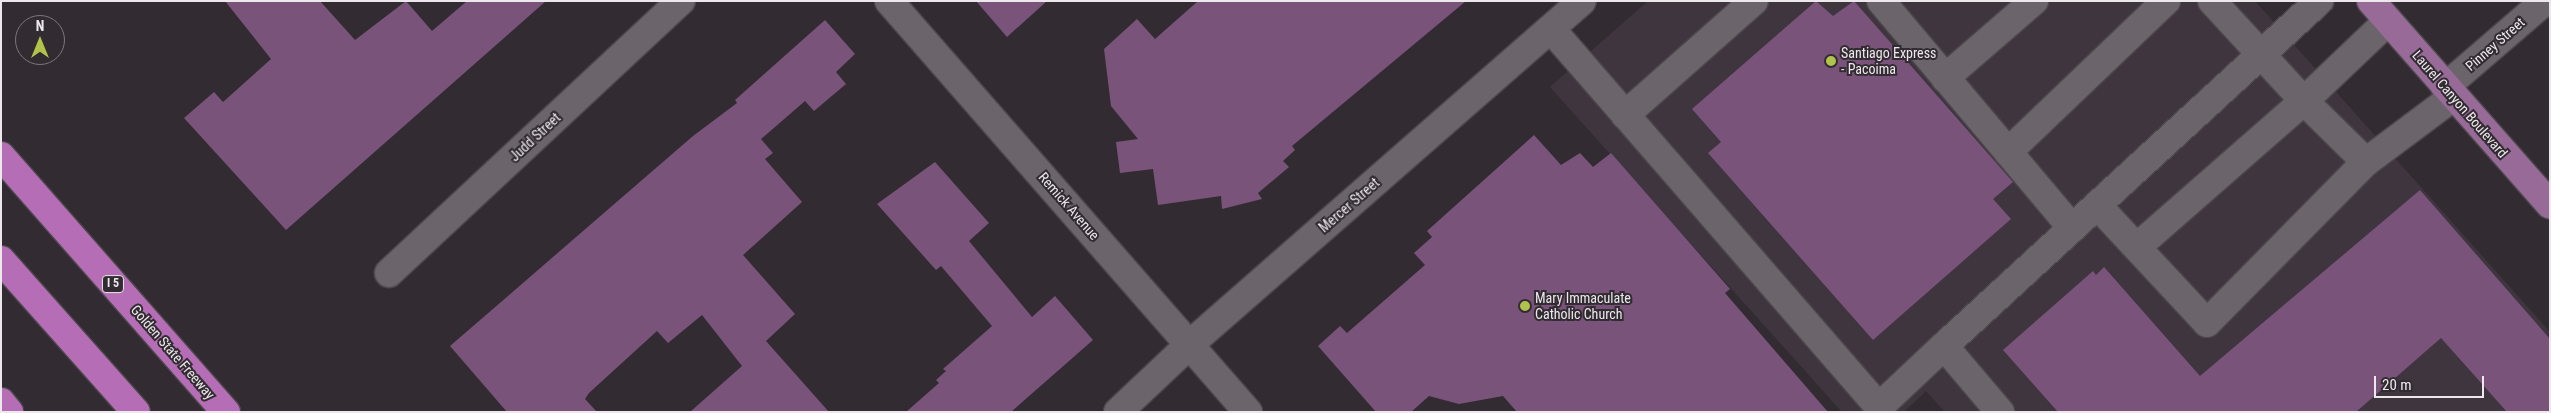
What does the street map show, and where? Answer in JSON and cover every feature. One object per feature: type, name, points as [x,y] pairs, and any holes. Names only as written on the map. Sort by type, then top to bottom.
[{"type":"highway","name":"Golden State Freeway","points":[[1,156],[226,412]]},
{"type":"highway","points":[[1,260],[136,412]]},
{"type":"highway","points":[[1,402],[10,412]]},
{"type":"main road","name":"Laurel Canyon Boulevard","points":[[2380,11],[2550,206]]},
{"type":"street","name":"Judd Street","points":[[389,273],[682,1]]},
{"type":"street","name":"Remick Avenue","points":[[889,1],[1248,412]]},
{"type":"street","name":"Mercer Street","points":[[1118,412],[1190,345],[1582,1]]},
{"type":"street","points":[[1625,115],[1754,1]]},
{"type":"street","points":[[1945,78],[2034,1]]},
{"type":"street","points":[[2008,152],[2166,1]]},
{"type":"street","points":[[2212,1],[2304,101],[2366,162]]},
{"type":"street","points":[[1551,29],[1879,407],[2319,1]]},
{"type":"street","name":"Pinney Street","points":[[2136,247],[2207,323],[2366,162],[2449,92],[2545,1]]},
{"type":"street","points":[[1882,2],[2072,228]]},
{"type":"street","points":[[2097,205],[2136,247],[2304,101],[2380,11]]},
{"type":"street","points":[[1944,346],[2000,412]]},
{"type":"shaded area","points":[[1648,1],[2255,1],[2550,332],[2550,412],[1945,412],[1926,391],[1904,412],[1842,412],[1550,87]]},
{"type":"building","points":[[225,1],[320,1],[355,40],[406,1],[432,31],[467,1],[546,1],[286,230],[184,118],[214,92],[223,102],[271,59]]},
{"type":"building","points":[[976,1],[1047,1],[1007,37]]},
{"type":"building","points":[[1198,1],[1466,1],[1292,146],[1295,150],[1283,161],[1289,167],[1258,193],[1262,199],[1222,209],[1221,196],[1158,205],[1153,169],[1120,173],[1116,142],[1138,139],[1111,106],[1104,49],[1137,19],[1155,39]]},
{"type":"building","points":[[1816,1],[1833,16],[1854,1],[2013,182],[1993,199],[2011,219],[1873,340],[1708,153],[1721,142],[1692,109]]},
{"type":"building","points":[[825,20],[855,54],[836,72],[846,84],[814,111],[805,101],[761,139],[773,153],[765,159],[802,202],[743,255],[795,314],[766,341],[829,412],[690,412],[742,366],[702,315],[668,343],[657,331],[589,393],[585,399],[597,412],[507,412],[450,346],[693,136],[737,103],[735,100]]},
{"type":"building","points":[[1534,135],[1561,165],[1580,153],[1593,167],[1611,153],[1730,289],[1725,293],[1828,412],[1517,412],[1503,396],[1459,404],[1429,396],[1411,412],[1376,412],[1318,346],[1340,326],[1347,333],[1425,265],[1414,253],[1432,237],[1427,231]]},
{"type":"building","points":[[935,162],[989,223],[969,241],[1032,317],[1055,296],[1093,340],[1011,412],[906,412],[939,383],[936,380],[946,371],[943,369],[992,326],[941,266],[936,270],[877,204]]},
{"type":"building","points":[[2420,190],[2550,339],[2550,412],[2507,412],[2441,338],[2356,412],[2058,412],[2003,350],[2093,271],[2096,275],[2104,267],[2200,376]]},
{"type":"place","name":"Santiago Express - Pacoima","points":[[1831,61]]},
{"type":"place","name":"Mary Immaculate Catholic Church","points":[[1525,306]]}]
